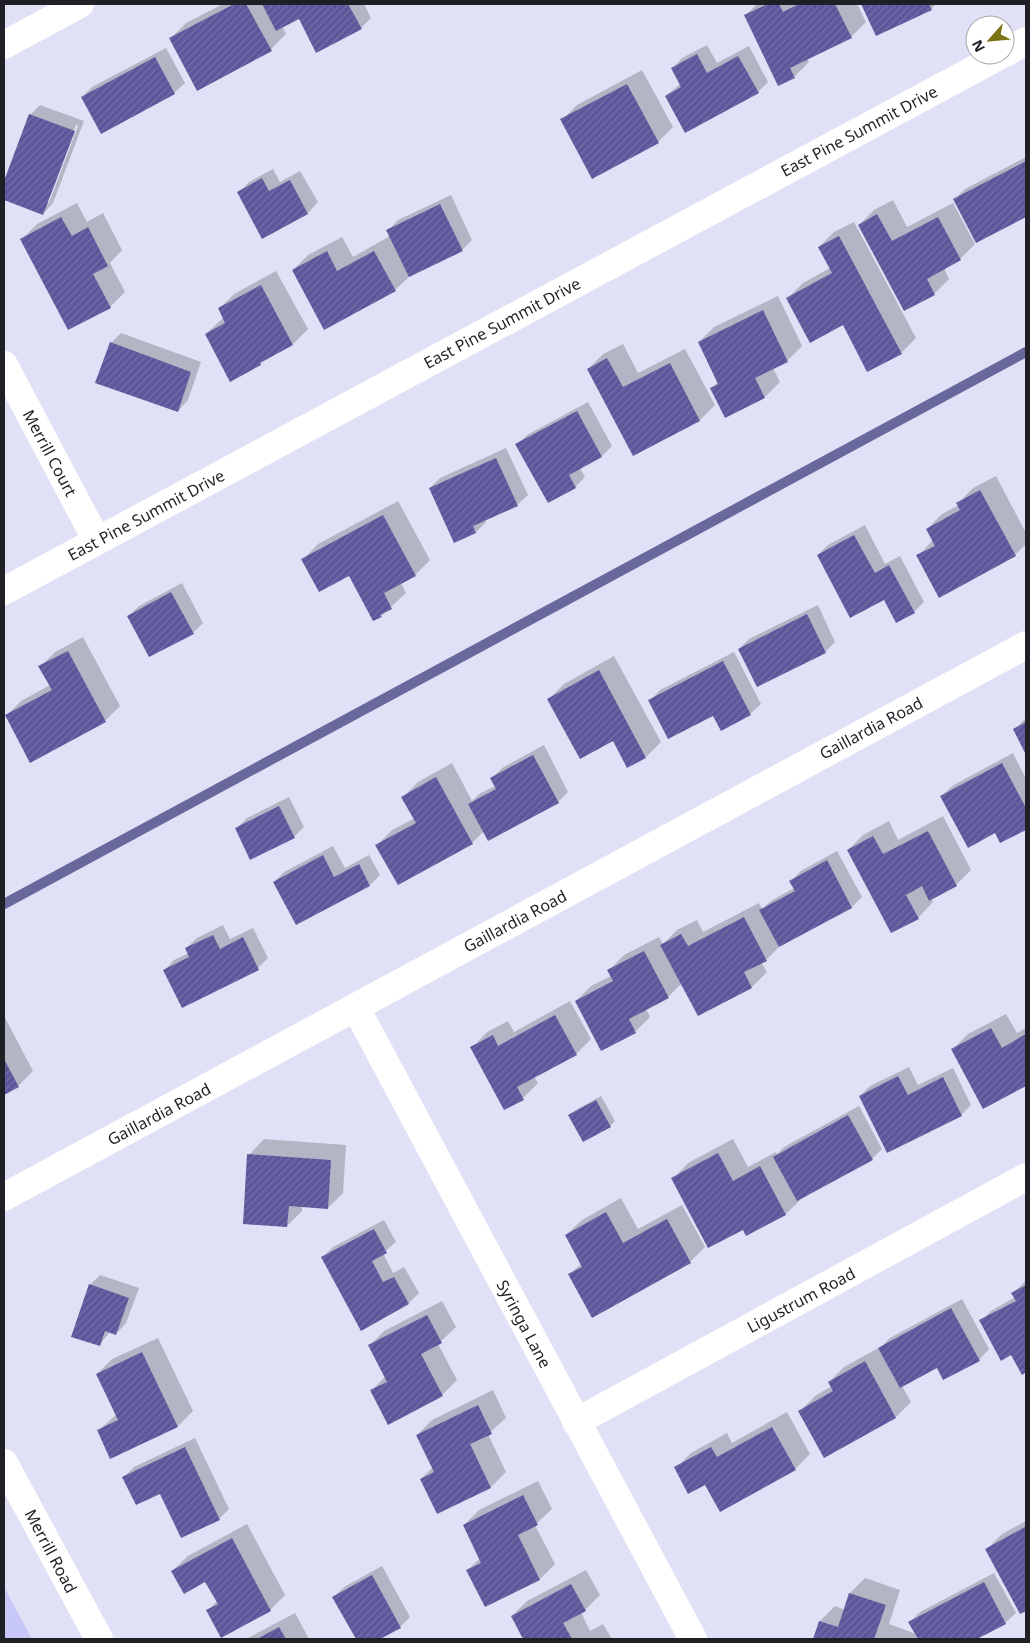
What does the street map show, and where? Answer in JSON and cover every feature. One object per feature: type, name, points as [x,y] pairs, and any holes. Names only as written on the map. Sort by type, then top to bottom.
[{"type":"street","points":[[4,45],[80,4]]},
{"type":"street","points":[[1015,47],[1026,41]]},
{"type":"street","name":"East Pine Summit Drive","points":[[4,591],[982,65]]},
{"type":"street","name":"Merrill Court","points":[[4,365],[97,541]]},
{"type":"street","name":"Gaillardia Road","points":[[4,1197],[1026,645]]},
{"type":"street","name":"Syringa Lane","points":[[356,1008],[576,1422],[694,1639]]},
{"type":"street","name":"Ligustrum Road","points":[[576,1422],[1026,1177]]},
{"type":"street","name":"Merrill Road","points":[[4,1463],[99,1639]]},
{"type":"shaded area","points":[[4,1587],[32,1639],[4,1639]]},
{"type":"building","points":[[234,4],[246,4],[272,51],[197,91],[169,38]]},
{"type":"building","points":[[262,4],[348,4],[362,29],[316,53],[299,19],[276,31]]},
{"type":"building","points":[[768,4],[779,4],[783,12],[799,4],[835,4],[852,38],[790,68],[795,78],[778,86],[744,15]]},
{"type":"building","points":[[861,4],[929,4],[932,10],[876,36]]},
{"type":"building","points":[[697,54],[707,73],[738,56],[759,93],[685,133],[665,96],[681,87],[671,68]]},
{"type":"building","points":[[155,57],[175,94],[101,134],[81,97]]},
{"type":"building","points":[[627,84],[659,143],[592,179],[560,119]]},
{"type":"building","points":[[29,114],[75,131],[43,215],[4,200],[4,181]]},
{"type":"building","points":[[1026,161],[1026,217],[976,243],[953,199]]},
{"type":"building","points":[[262,178],[269,191],[290,180],[308,214],[262,239],[237,192]]},
{"type":"building","points":[[440,204],[463,251],[409,277],[386,230]]},
{"type":"building","points":[[877,214],[892,241],[938,217],[961,260],[927,279],[935,295],[904,311],[858,225]]},
{"type":"building","points":[[61,217],[72,236],[88,227],[108,266],[93,274],[111,308],[68,330],[20,239]]},
{"type":"building","points":[[839,236],[902,354],[867,372],[843,325],[810,343],[786,298],[832,273],[818,247]]},
{"type":"building","points":[[327,251],[337,271],[374,251],[396,291],[324,330],[292,270]]},
{"type":"building","points":[[261,285],[293,345],[230,382],[205,334],[225,323],[218,308]]},
{"type":"building","points":[[763,310],[788,362],[755,378],[765,398],[725,418],[710,388],[718,384],[698,342]]},
{"type":"building","points":[[110,342],[191,372],[178,412],[95,383]]},
{"type":"building","points":[[607,358],[623,387],[670,363],[700,421],[633,456],[587,369]]},
{"type":"building","points":[[577,411],[602,457],[569,475],[576,488],[548,503],[515,444]]},
{"type":"building","points":[[496,458],[518,506],[473,526],[476,533],[454,543],[429,488]]},
{"type":"building","points":[[980,490],[1016,556],[939,598],[916,555],[935,546],[926,529],[960,510],[956,503]]},
{"type":"building","points":[[383,515],[416,576],[384,593],[392,609],[373,621],[349,576],[319,592],[301,559]]},
{"type":"building","points":[[854,535],[875,573],[889,565],[915,613],[896,623],[884,600],[850,618],[817,555]]},
{"type":"building","points":[[171,592],[194,634],[149,657],[127,616]]},
{"type":"building","points":[[807,614],[826,653],[757,687],[738,649]]},
{"type":"building","points":[[68,651],[106,722],[30,763],[5,715],[52,690],[38,666]]},
{"type":"building","points":[[723,661],[751,715],[721,731],[713,716],[668,739],[648,700]]},
{"type":"building","points":[[599,670],[646,758],[627,768],[613,741],[580,759],[547,699]]},
{"type":"building","points":[[1026,722],[1026,755],[1013,729]]},
{"type":"building","points":[[533,755],[559,803],[488,841],[468,804],[496,789],[490,778]]},
{"type":"building","points":[[1002,763],[1026,808],[1026,830],[1000,843],[995,833],[968,848],[940,796]]},
{"type":"building","points":[[436,777],[473,844],[398,885],[375,845],[416,823],[401,797]]},
{"type":"building","points":[[279,806],[295,838],[250,860],[235,828]]},
{"type":"building","points":[[928,831],[957,886],[929,901],[922,886],[906,895],[919,919],[891,933],[847,850],[873,836],[883,854]]},
{"type":"building","points":[[323,855],[334,877],[359,864],[370,886],[296,925],[273,882]]},
{"type":"building","points":[[827,860],[852,908],[779,947],[759,910],[795,891],[789,881]]},
{"type":"building","points":[[744,917],[767,961],[744,972],[752,988],[698,1016],[660,945],[681,934],[688,946]]},
{"type":"building","points":[[213,935],[220,949],[243,937],[259,970],[182,1008],[163,970],[189,957],[185,948]]},
{"type":"building","points":[[644,951],[669,998],[629,1019],[636,1033],[601,1051],[575,1001],[613,981],[607,970]]},
{"type":"building","points":[[555,1015],[577,1055],[517,1087],[524,1100],[504,1110],[470,1047],[493,1035],[498,1046]]},
{"type":"building","points":[[991,1028],[1002,1048],[1026,1034],[1026,1086],[983,1109],[951,1049]]},
{"type":"building","points":[[4,1059],[19,1087],[4,1095]]},
{"type":"building","points":[[898,1076],[908,1095],[943,1077],[962,1116],[887,1153],[859,1096]]},
{"type":"building","points":[[596,1100],[611,1127],[583,1142],[568,1115]]},
{"type":"building","points":[[848,1115],[873,1160],[797,1201],[773,1157]]},
{"type":"building","points":[[718,1153],[733,1181],[760,1166],[786,1215],[746,1236],[743,1230],[708,1248],[671,1178]]},
{"type":"building","points":[[247,1154],[331,1160],[328,1209],[289,1206],[287,1227],[243,1224]]},
{"type":"building","points":[[606,1212],[623,1243],[667,1219],[691,1263],[592,1318],[568,1274],[582,1267],[565,1235]]},
{"type":"building","points":[[374,1229],[387,1253],[372,1261],[383,1282],[394,1277],[409,1304],[361,1331],[321,1257]]},
{"type":"building","points":[[89,1284],[129,1298],[116,1335],[105,1331],[100,1346],[71,1337]]},
{"type":"building","points":[[1026,1285],[1026,1372],[1022,1375],[1011,1355],[1001,1361],[979,1320],[1016,1301],[1011,1293]]},
{"type":"building","points":[[951,1308],[980,1361],[943,1380],[937,1368],[900,1388],[878,1348]]},
{"type":"building","points":[[427,1315],[442,1343],[421,1354],[443,1396],[388,1425],[370,1390],[387,1382],[368,1345]]},
{"type":"building","points":[[142,1352],[178,1427],[110,1459],[97,1430],[118,1420],[96,1374]]},
{"type":"building","points":[[865,1361],[896,1418],[824,1458],[798,1411],[833,1391],[828,1382]]},
{"type":"building","points":[[478,1405],[492,1434],[470,1444],[491,1488],[437,1514],[420,1479],[434,1472],[416,1435]]},
{"type":"building","points":[[772,1427],[796,1470],[720,1512],[705,1485],[688,1494],[674,1467],[711,1447],[717,1457]]},
{"type":"building","points":[[185,1447],[220,1520],[181,1538],[160,1494],[136,1505],[122,1477]]},
{"type":"building","points":[[523,1495],[538,1525],[518,1535],[540,1580],[485,1607],[466,1570],[481,1563],[463,1525]]},
{"type":"building","points":[[1025,1527],[1026,1611],[1020,1614],[985,1549]]},
{"type":"building","points":[[232,1538],[271,1611],[221,1638],[206,1610],[218,1604],[205,1582],[184,1594],[171,1571]]},
{"type":"building","points":[[372,1575],[401,1628],[380,1639],[356,1639],[332,1597]]},
{"type":"building","points":[[984,1582],[1006,1624],[977,1639],[918,1639],[908,1622]]},
{"type":"building","points":[[571,1584],[586,1611],[563,1623],[572,1639],[523,1639],[511,1616]]},
{"type":"building","points":[[849,1593],[886,1605],[874,1639],[813,1639],[819,1621],[838,1627]]},
{"type":"building","points":[[279,1627],[286,1639],[257,1639]]},
{"type":"waterway","points":[[4,904],[1026,352]]}]
